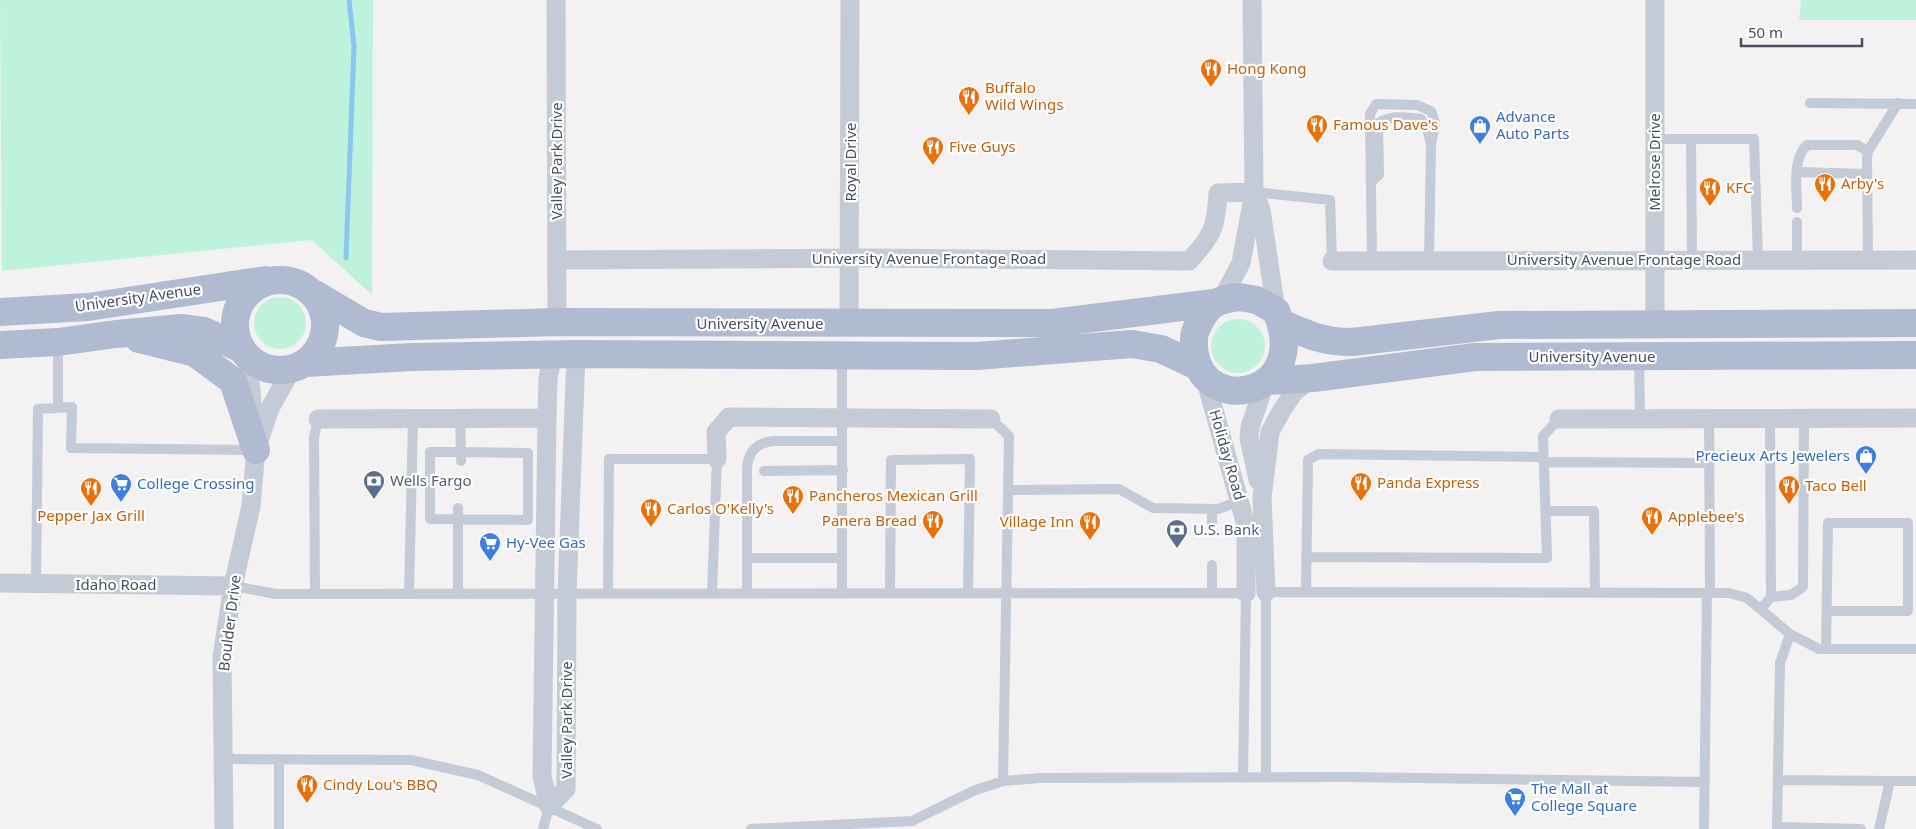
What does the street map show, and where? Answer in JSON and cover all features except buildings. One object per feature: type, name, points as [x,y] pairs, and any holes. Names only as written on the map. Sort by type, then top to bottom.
[{"type":"main road","points":[[0,345],[58,342],[181,328],[204,331],[245,353],[257,364],[268,368],[298,366],[315,354],[322,343],[326,330],[326,317],[321,304],[313,293],[302,284],[289,280],[275,279],[262,282],[251,290],[240,305],[235,324],[236,337],[245,353]]},
{"type":"main road","name":"University Avenue","points":[[0,312],[88,307],[275,279]]},
{"type":"main road","name":"University Avenue","points":[[313,293],[364,322],[381,327],[557,322],[849,324],[1052,322],[1218,301]]},
{"type":"main road","points":[[1279,317],[1285,340],[1284,354],[1279,367],[1267,382],[1247,390],[1232,390],[1218,386],[1201,372],[1193,346],[1195,330],[1218,301],[1239,297],[1257,300],[1279,317],[1316,339],[1330,342],[1352,342],[1499,326],[1655,323],[1916,323]]},
{"type":"main road","points":[[0,327],[55,324],[88,307]]},
{"type":"main road","points":[[1517,357],[1572,343],[1634,341],[1655,323]]},
{"type":"main road","points":[[564,355],[587,341],[669,340],[709,324]]},
{"type":"main road","points":[[711,354],[761,342],[832,340],[849,324]]},
{"type":"main road","points":[[116,334],[195,353],[233,381],[256,450]]},
{"type":"main road","name":"University Avenue","points":[[298,366],[412,357],[711,354],[977,356],[1132,344],[1161,349],[1201,372]]},
{"type":"main road","name":"University Avenue","points":[[1267,382],[1475,357],[1639,358],[1916,355]]},
{"type":"street","name":"Valley Park Drive","points":[[556,0],[557,322]]},
{"type":"street","name":"Royal Drive","points":[[849,324],[850,0]]},
{"type":"street","points":[[1218,301],[1241,262],[1254,192],[1252,0]]},
{"type":"street","name":"Melrose Drive","points":[[1655,0],[1655,323]]},
{"type":"street","name":"University Avenue Frontage Road","points":[[557,260],[850,258],[1189,261],[1205,244],[1216,221],[1218,193],[1254,192]]},
{"type":"street","points":[[1254,192],[1261,210],[1279,317]]},
{"type":"street","name":"University Avenue Frontage Road","points":[[1332,261],[1429,259],[1916,260]]},
{"type":"street","name":"Boulder Drive","points":[[245,353],[256,450]]},
{"type":"street","name":"Valley Park Drive","points":[[549,806],[542,776],[548,378],[564,355]]},
{"type":"street","name":"Valley Park Drive","points":[[549,806],[566,789],[567,594],[564,355]]},
{"type":"street","name":"Boulder Drive","points":[[224,829],[222,657],[232,586],[250,506],[256,450],[270,408],[298,366]]},
{"type":"street","name":"Holiday Road","points":[[1201,372],[1246,525],[1246,593]]},
{"type":"street","name":"Holiday Road","points":[[1266,592],[1262,498],[1270,432],[1295,391],[1312,378]]},
{"type":"street","name":"Holiday Road","points":[[1262,498],[1249,438],[1250,427],[1267,382]]},
{"type":"street","points":[[717,459],[716,432],[730,417],[991,420]]},
{"type":"street","points":[[318,419],[547,418]]},
{"type":"street","points":[[1559,419],[1916,418]]},
{"type":"street","name":"Idaho Road","points":[[0,583],[232,586]]},
{"type":"lane","points":[[1810,103],[1916,104]]},
{"type":"lane","points":[[1372,260],[1370,114],[1376,104],[1417,105],[1431,111],[1435,122],[1431,146],[1429,259]]},
{"type":"lane","points":[[1868,260],[1868,151],[1898,104]]},
{"type":"lane","points":[[1372,182],[1379,175],[1378,123],[1386,118],[1402,116],[1421,119],[1428,132],[1431,146]]},
{"type":"lane","points":[[1655,139],[1754,139],[1758,260]]},
{"type":"lane","points":[[1691,139],[1692,260]]},
{"type":"lane","points":[[1797,208],[1798,172],[1802,150],[1807,144],[1857,144],[1868,151]]},
{"type":"lane","points":[[1798,172],[1867,174]]},
{"type":"lane","points":[[1254,192],[1330,200],[1332,261]]},
{"type":"lane","points":[[1797,222],[1797,260]]},
{"type":"lane","points":[[58,342],[58,408]]},
{"type":"lane","points":[[842,355],[842,593]]},
{"type":"lane","points":[[1639,358],[1640,419]]},
{"type":"lane","points":[[36,584],[38,409],[72,407],[71,448],[256,450]]},
{"type":"lane","points":[[460,418],[461,456]]},
{"type":"lane","points":[[1704,829],[1709,593],[1709,418]]},
{"type":"lane","points":[[1770,418],[1772,598]]},
{"type":"lane","points":[[1761,609],[1772,598],[1791,595],[1804,587],[1804,418]]},
{"type":"lane","points":[[315,594],[314,437],[318,419]]},
{"type":"lane","points":[[409,594],[413,419]]},
{"type":"lane","points":[[1306,558],[1548,558],[1543,436],[1559,419]]},
{"type":"lane","points":[[991,420],[1009,436],[1003,781]]},
{"type":"lane","points":[[747,593],[747,469],[748,459],[752,451],[764,442],[773,441],[842,441]]},
{"type":"lane","points":[[430,452],[461,456],[501,457],[528,453],[528,520],[500,515],[479,520],[430,519],[430,452]]},
{"type":"lane","points":[[1306,591],[1308,460],[1318,454],[1709,463]]},
{"type":"lane","points":[[608,594],[609,459],[717,459],[712,594]]},
{"type":"lane","points":[[890,593],[891,460],[970,459],[968,594]]},
{"type":"lane","points":[[764,471],[842,470]]},
{"type":"lane","points":[[1008,490],[1119,489],[1153,508],[1212,509],[1240,501]]},
{"type":"lane","points":[[458,508],[458,594]]},
{"type":"lane","points":[[479,509],[479,520]]},
{"type":"lane","points":[[1212,509],[1212,524]]},
{"type":"lane","points":[[1547,511],[1594,511],[1596,592]]},
{"type":"lane","points":[[1826,649],[1828,523],[1908,523],[1908,611],[1827,611]]},
{"type":"lane","points":[[747,558],[842,558]]},
{"type":"lane","points":[[1212,565],[1212,592]]},
{"type":"lane","points":[[232,586],[276,594],[1007,594],[1306,591],[1729,593],[1747,598],[1790,634],[1819,649],[1916,649]]},
{"type":"lane","points":[[1266,592],[1266,778]]},
{"type":"lane","points":[[1243,778],[1246,593]]},
{"type":"lane","points":[[1790,634],[1780,663],[1777,827],[1860,829]]},
{"type":"lane","points":[[224,759],[411,760],[478,775],[597,829]]},
{"type":"lane","points":[[279,759],[279,829]]},
{"type":"lane","points":[[751,829],[912,820],[973,790],[1003,781],[1040,778],[1704,782]]},
{"type":"lane","points":[[1778,780],[1916,781]]},
{"type":"lane","points":[[1880,829],[1890,781]]},
{"type":"lane","points":[[542,829],[549,806]]},
{"type":"green space","points":[[0,0],[373,0],[372,295],[312,240],[2,271]]},
{"type":"green space","points":[[1801,0],[1916,0],[1916,20],[1799,20]]},
{"type":"green space","points":[[275,297],[285,297],[299,304],[306,318],[306,328],[299,342],[285,349],[275,349],[265,345],[258,338],[254,328],[254,318],[258,308],[265,301]]},
{"type":"green space","points":[[1238,319],[1248,321],[1257,327],[1263,336],[1265,346],[1263,356],[1257,365],[1248,371],[1238,373],[1228,371],[1219,365],[1213,356],[1211,346],[1213,336],[1219,327],[1228,321]]},
{"type":"waterway","points":[[346,258],[354,46],[349,0]]},
{"type":"place","name":"Hong Kong","points":[[1211,88]]},
{"type":"place","name":"Buffalo Wild Wings","points":[[969,116]]},
{"type":"place","name":"Famous Dave's","points":[[1317,144]]},
{"type":"place","name":"Advance Auto Parts","points":[[1480,145]]},
{"type":"place","name":"Five Guys","points":[[933,166]]},
{"type":"place","name":"Arby's","points":[[1825,203]]},
{"type":"place","name":"KFC","points":[[1710,207]]},
{"type":"place","name":"Precieux Arts Jewelers","points":[[1866,475]]},
{"type":"place","name":"Wells Fargo","points":[[374,500]]},
{"type":"place","name":"Panda Express","points":[[1361,502]]},
{"type":"place","name":"College Crossing","points":[[121,503]]},
{"type":"place","name":"Taco Bell","points":[[1789,505]]},
{"type":"place","name":"Pepper Jax Grill","points":[[91,507]]},
{"type":"place","name":"Pancheros Mexican Grill","points":[[793,515]]},
{"type":"place","name":"Carlos O'Kelly's","points":[[651,528]]},
{"type":"place","name":"Applebee's","points":[[1652,536]]},
{"type":"place","name":"Panera Bread","points":[[933,540]]},
{"type":"place","name":"Village Inn","points":[[1090,541]]},
{"type":"place","name":"U.S. Bank","points":[[1177,549]]},
{"type":"place","name":"Hy-Vee Gas","points":[[490,562]]},
{"type":"place","name":"Cindy Lou's BBQ","points":[[307,804]]},
{"type":"place","name":"The Mall at College Square","points":[[1515,817]]}]
